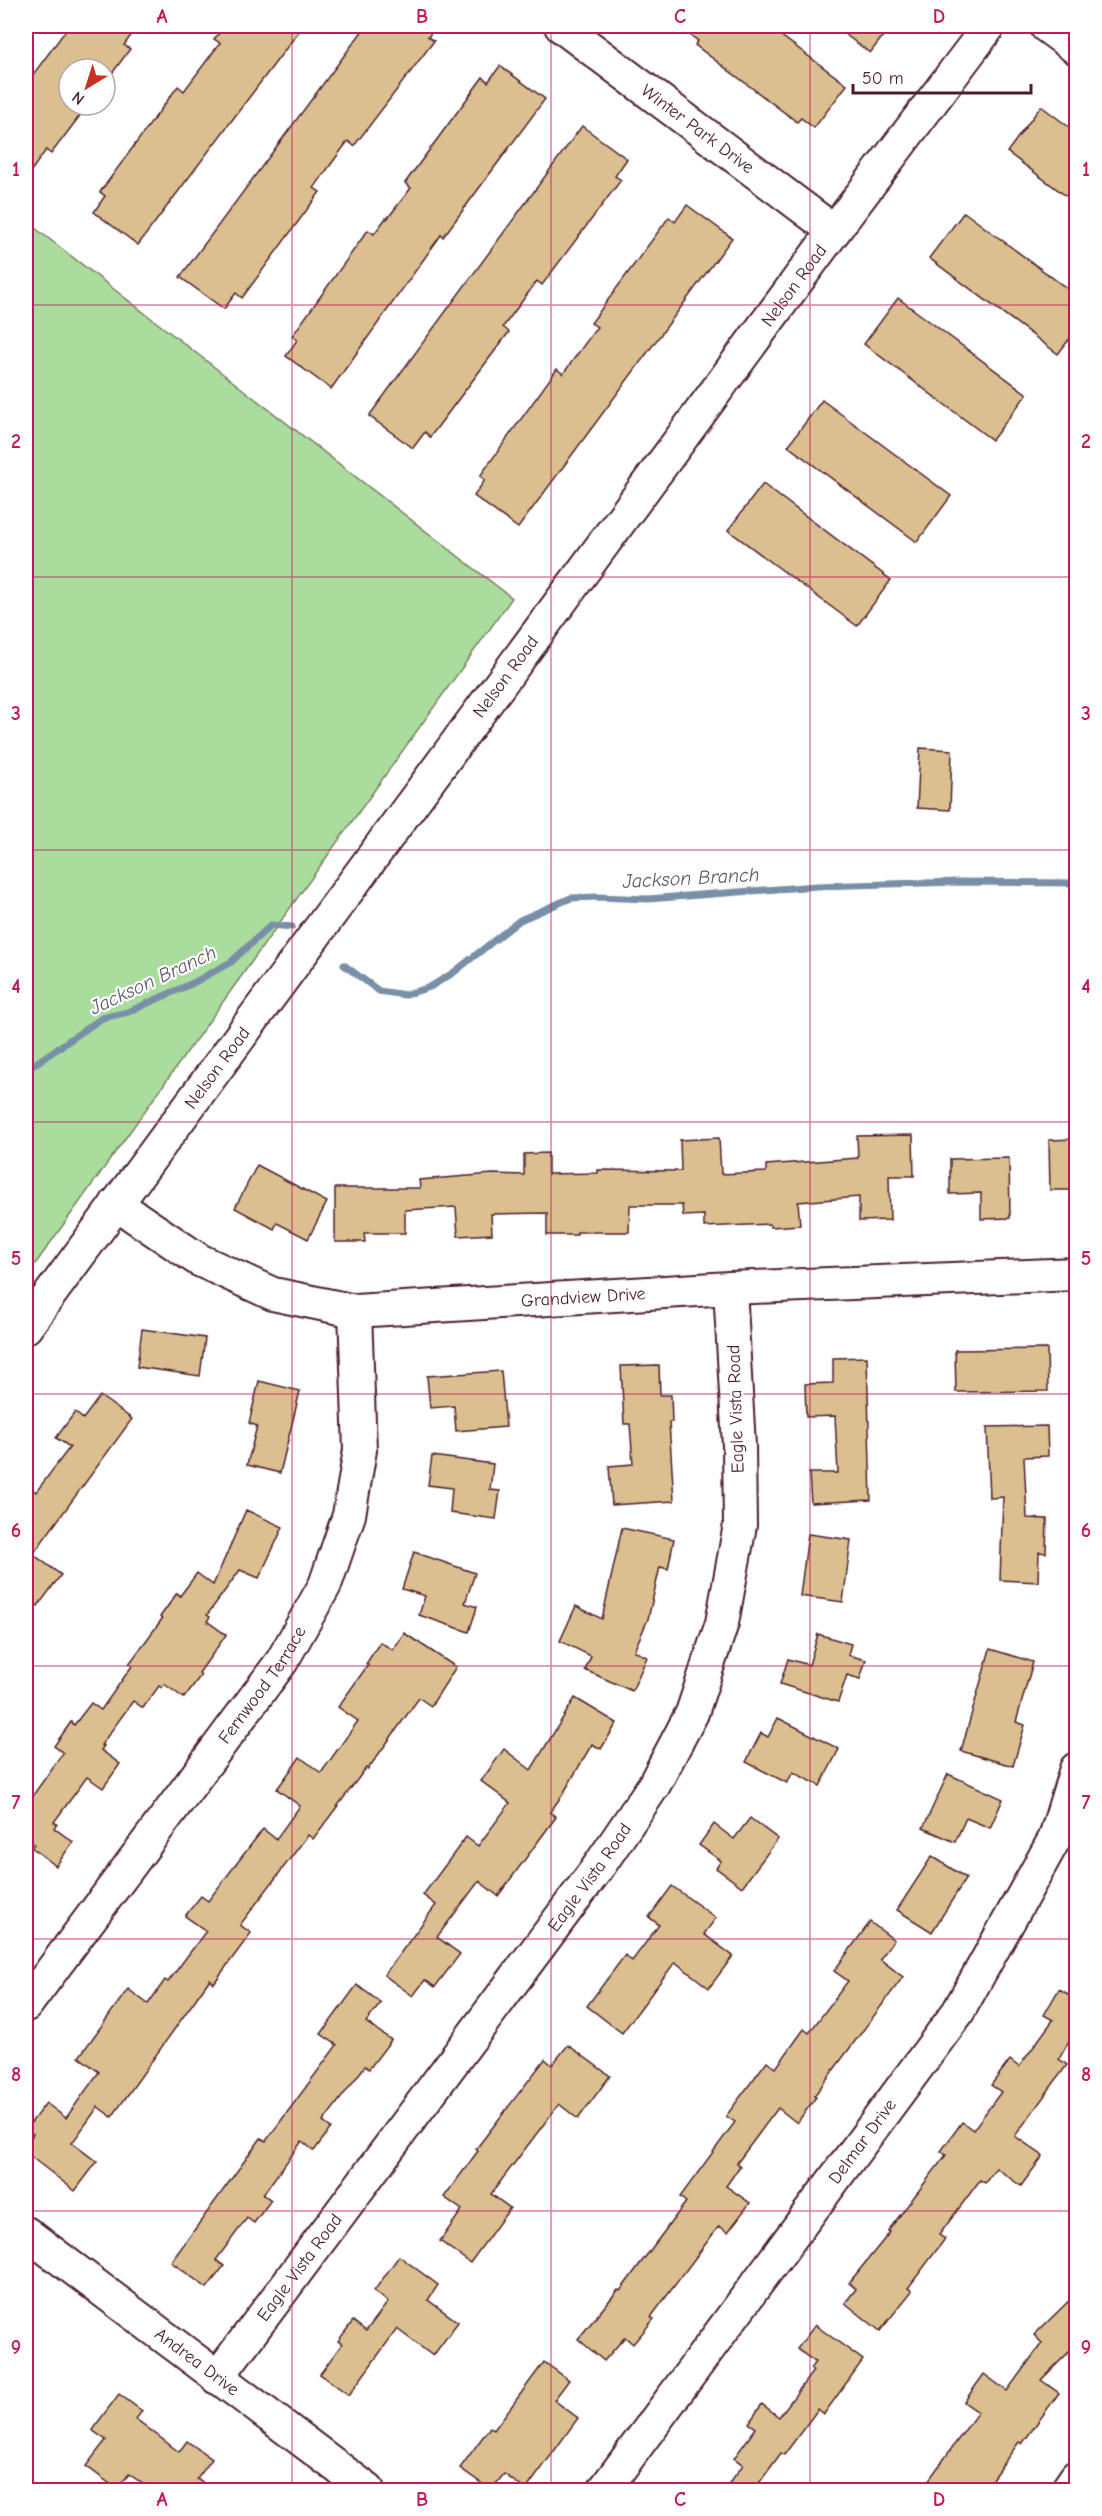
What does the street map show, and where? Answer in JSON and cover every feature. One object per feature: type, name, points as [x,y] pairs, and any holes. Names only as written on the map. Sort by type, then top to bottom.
[{"type":"street","name":"Winter Park Drive","points":[[561,26],[834,231]]},
{"type":"street","name":"Nelson Road","points":[[26,1327],[834,231],[989,26]]},
{"type":"street","points":[[1046,26],[1077,48]]},
{"type":"street","name":"Grandview Drive","points":[[116,1204],[199,1260],[273,1294],[355,1311],[730,1288],[1077,1274]]},
{"type":"street","name":"Eagle Vista Road","points":[[217,2378],[599,1866],[654,1785],[692,1713],[722,1623],[740,1525],[739,1446],[730,1288]]},
{"type":"street","name":"Fernwood Terrace","points":[[26,2005],[282,1661],[325,1585],[349,1515],[360,1450],[355,1311]]},
{"type":"street","name":"Delmar Drive","points":[[604,2490],[958,2012],[1055,1838],[1077,1769]]},
{"type":"street","name":"Andrea Drive","points":[[26,2233],[368,2490]]},
{"type":"street","points":[[1067,2490],[1077,2477]]},
{"type":"green space","points":[[26,221],[512,598],[26,1277]]},
{"type":"building","points":[[69,26],[138,26],[124,45],[130,49],[117,67],[117,57],[57,57],[57,117],[79,117],[51,154],[46,150],[26,178],[26,84]]},
{"type":"building","points":[[225,26],[303,26],[138,245],[94,212],[105,196],[100,192],[178,86],[184,91],[220,43],[214,39]]},
{"type":"building","points":[[366,26],[436,26],[428,37],[434,41],[354,146],[348,141],[314,188],[320,192],[242,298],[236,293],[224,309],[180,277]]},
{"type":"building","points":[[678,26],[768,26],[847,85],[814,128],[801,118],[797,122],[695,45],[698,41]]},
{"type":"building","points":[[834,26],[891,26],[870,53]]},
{"type":"building","points":[[500,66],[545,99],[443,237],[441,235],[331,389],[286,356],[297,340],[292,336],[368,230],[374,234],[411,188],[405,183],[483,77],[488,82]]},
{"type":"building","points":[[1041,106],[1077,133],[1077,204],[1007,152]]},
{"type":"building","points":[[582,126],[627,159],[615,176],[621,180],[542,285],[537,281],[503,327],[509,332],[430,437],[425,432],[413,448],[369,416]]},
{"type":"building","points":[[687,205],[732,238],[518,528],[474,496],[485,480],[480,476],[557,369],[563,374],[597,327],[591,323],[669,217],[675,222]]},
{"type":"building","points":[[964,212],[1077,296],[1077,329],[1058,354],[929,258]]},
{"type":"building","points":[[898,298],[1027,394],[992,440],[864,344]]},
{"type":"building","points":[[822,400],[951,496],[917,542],[788,446]]},
{"type":"building","points":[[763,484],[891,580],[857,626],[728,530]]},
{"type":"building","points":[[920,748],[952,750],[950,810],[917,808]]},
{"type":"building","points":[[913,1135],[914,1176],[889,1176],[890,1220],[859,1221],[859,1197],[798,1202],[800,1225],[771,1227],[770,1224],[704,1227],[704,1215],[683,1216],[682,1205],[630,1205],[629,1232],[577,1232],[577,1235],[547,1235],[547,1213],[491,1214],[492,1234],[458,1236],[456,1207],[405,1210],[405,1233],[364,1233],[365,1242],[335,1242],[335,1188],[420,1188],[419,1180],[493,1174],[524,1175],[524,1154],[548,1153],[548,1174],[598,1173],[598,1170],[681,1171],[680,1140],[719,1138],[721,1174],[766,1172],[766,1165],[858,1158],[857,1136]]},
{"type":"building","points":[[1076,1139],[1077,1190],[1050,1190],[1049,1140]]},
{"type":"building","points":[[1009,1158],[1010,1218],[981,1219],[981,1193],[950,1194],[950,1159]]},
{"type":"building","points":[[257,1165],[327,1202],[308,1239],[277,1223],[274,1229],[235,1208]]},
{"type":"building","points":[[142,1329],[205,1338],[200,1376],[137,1367]]},
{"type":"building","points":[[1047,1349],[1048,1391],[956,1392],[955,1350]]},
{"type":"building","points":[[867,1357],[871,1500],[811,1503],[809,1473],[838,1473],[835,1416],[806,1417],[805,1384],[833,1383],[833,1358]]},
{"type":"building","points":[[659,1365],[660,1395],[671,1395],[672,1422],[669,1422],[674,1501],[612,1505],[609,1466],[633,1464],[630,1424],[624,1424],[621,1366]]},
{"type":"building","points":[[501,1371],[506,1427],[456,1431],[454,1406],[430,1408],[427,1376]]},
{"type":"building","points":[[259,1381],[300,1391],[280,1473],[247,1465],[257,1426],[249,1423]]},
{"type":"building","points":[[100,1396],[132,1419],[33,1554],[61,1575],[38,1606],[26,1597],[26,1484],[36,1492],[70,1447],[56,1438],[75,1412],[83,1419]]},
{"type":"building","points":[[1047,1426],[1048,1456],[1024,1457],[1027,1518],[1047,1519],[1046,1553],[1039,1552],[1038,1582],[1000,1580],[1003,1497],[990,1498],[987,1427]]},
{"type":"building","points":[[432,1456],[493,1464],[490,1490],[500,1491],[496,1519],[450,1513],[452,1488],[428,1485]]},
{"type":"building","points":[[246,1510],[283,1527],[259,1578],[240,1570],[207,1615],[210,1617],[207,1621],[226,1635],[184,1698],[164,1684],[162,1688],[159,1686],[143,1708],[133,1701],[101,1745],[104,1746],[101,1750],[120,1764],[103,1788],[87,1777],[54,1822],[57,1824],[54,1828],[73,1842],[56,1866],[31,1847],[34,1844],[26,1837],[26,1805],[63,1753],[54,1746],[71,1722],[74,1725],[91,1703],[101,1710],[132,1666],[129,1664],[162,1619],[160,1617],[177,1593],[180,1596],[197,1573],[213,1585]]},
{"type":"building","points":[[622,1528],[674,1539],[668,1569],[660,1567],[648,1619],[634,1651],[647,1657],[632,1691],[585,1670],[591,1656],[560,1641],[576,1606],[602,1619]]},
{"type":"building","points":[[808,1534],[851,1540],[843,1602],[800,1596]]},
{"type":"building","points":[[414,1552],[475,1573],[465,1603],[477,1607],[469,1632],[419,1615],[425,1596],[402,1589]]},
{"type":"building","points":[[404,1633],[456,1667],[431,1706],[419,1698],[368,1769],[366,1768],[313,1839],[308,1835],[240,1925],[251,1933],[214,1983],[210,1979],[112,2117],[98,2107],[72,2143],[97,2162],[75,2191],[26,2153],[26,2145],[33,2134],[26,2129],[46,2103],[66,2118],[99,2072],[79,2057],[128,1989],[148,2004],[165,1980],[168,1982],[206,1931],[185,1916],[201,1896],[208,1901],[263,1829],[276,1839],[300,1806],[277,1789],[300,1757],[321,1773],[358,1721],[338,1707],[368,1665],[366,1664],[380,1642],[393,1650]]},
{"type":"building","points":[[818,1634],[851,1644],[848,1655],[866,1660],[860,1679],[847,1675],[838,1702],[780,1684],[788,1659],[809,1665]]},
{"type":"building","points":[[990,1649],[1033,1662],[1016,1722],[1025,1725],[1013,1766],[961,1751]]},
{"type":"building","points":[[575,1698],[617,1723],[601,1749],[592,1744],[550,1812],[556,1817],[498,1896],[479,1881],[437,1937],[460,1954],[435,1987],[425,1980],[413,1996],[384,1975],[436,1905],[423,1895],[466,1837],[478,1846],[510,1803],[481,1781],[504,1749],[531,1770]]},
{"type":"building","points":[[778,1718],[839,1749],[820,1786],[793,1772],[787,1783],[746,1762],[761,1733],[768,1737]]},
{"type":"building","points":[[948,1774],[1003,1799],[990,1828],[966,1818],[955,1842],[923,1828]]},
{"type":"building","points":[[750,1818],[778,1839],[742,1887],[716,1868],[721,1861],[699,1845],[714,1824],[734,1839]]},
{"type":"building","points":[[932,1856],[966,1878],[932,1932],[897,1910]]},
{"type":"building","points":[[672,1886],[716,1918],[704,1934],[733,1956],[709,1988],[675,1962],[622,2033],[587,2006],[625,1955],[632,1961],[659,1925],[649,1917]]},
{"type":"building","points":[[870,1922],[894,1940],[880,1959],[903,1977],[814,2096],[816,2097],[797,2123],[778,2108],[737,2163],[740,2166],[726,2186],[750,2203],[728,2232],[719,2226],[651,2317],[654,2319],[633,2344],[625,2337],[604,2361],[578,2339],[618,2290],[620,2291],[686,2202],[680,2197],[735,2122],[726,2116],[767,2061],[776,2068],[804,2029],[809,2033],[848,1981],[834,1971]]},
{"type":"building","points":[[357,1985],[381,2003],[366,2022],[391,2040],[369,2069],[365,2066],[323,2122],[331,2128],[314,2151],[302,2141],[263,2194],[271,2200],[254,2223],[247,2218],[216,2260],[224,2266],[207,2288],[171,2262],[261,2138],[266,2141],[337,2045],[321,2034]]},
{"type":"building","points":[[1059,1989],[1077,1999],[1077,2027],[1059,2059],[1067,2065],[1015,2136],[1043,2156],[1021,2186],[996,2168],[985,2183],[980,2180],[939,2235],[945,2239],[908,2288],[912,2291],[880,2331],[845,2303],[856,2289],[849,2283],[890,2232],[888,2231],[946,2155],[941,2151],[962,2122],[973,2130],[1001,2092],[991,2085],[1010,2060],[1019,2067],[1053,2020],[1044,2015]]},
{"type":"building","points":[[568,2045],[610,2076],[578,2119],[559,2104],[491,2194],[510,2208],[470,2263],[440,2241],[462,2210],[444,2197],[478,2151],[476,2149],[545,2059],[552,2065]]},
{"type":"building","points":[[399,2256],[438,2285],[428,2300],[458,2322],[433,2356],[397,2329],[349,2395],[320,2374],[342,2344],[338,2341],[353,2321],[366,2331],[388,2302],[374,2291]]},
{"type":"building","points":[[1077,2293],[1077,2344],[1041,2380],[1059,2393],[1022,2444],[1019,2442],[984,2490],[941,2490],[928,2481],[978,2412],[964,2402],[984,2374],[1007,2391],[1042,2343],[1034,2335]]},
{"type":"building","points":[[815,2325],[863,2360],[824,2414],[818,2409],[784,2455],[781,2453],[754,2490],[724,2490],[743,2465],[734,2458],[756,2428],[749,2423],[762,2404],[779,2417],[813,2371],[810,2369],[815,2362],[797,2349]]},
{"type":"building","points":[[544,2362],[569,2380],[554,2400],[578,2418],[526,2490],[504,2474],[491,2490],[460,2468],[490,2427],[494,2430]]},
{"type":"building","points":[[119,2394],[142,2411],[136,2419],[179,2452],[187,2441],[212,2459],[197,2479],[213,2490],[151,2490],[129,2474],[117,2489],[86,2466],[106,2440],[92,2430]]},
{"type":"waterway","name":"Jackson Branch","points":[[344,965],[379,991],[405,995],[430,987],[453,973],[520,920],[571,898],[648,899],[817,886],[959,882],[1076,883]]},
{"type":"waterway","name":"Jackson Branch","points":[[26,1070],[102,1018],[128,1012],[193,983],[231,962],[271,925],[292,927]]}]
